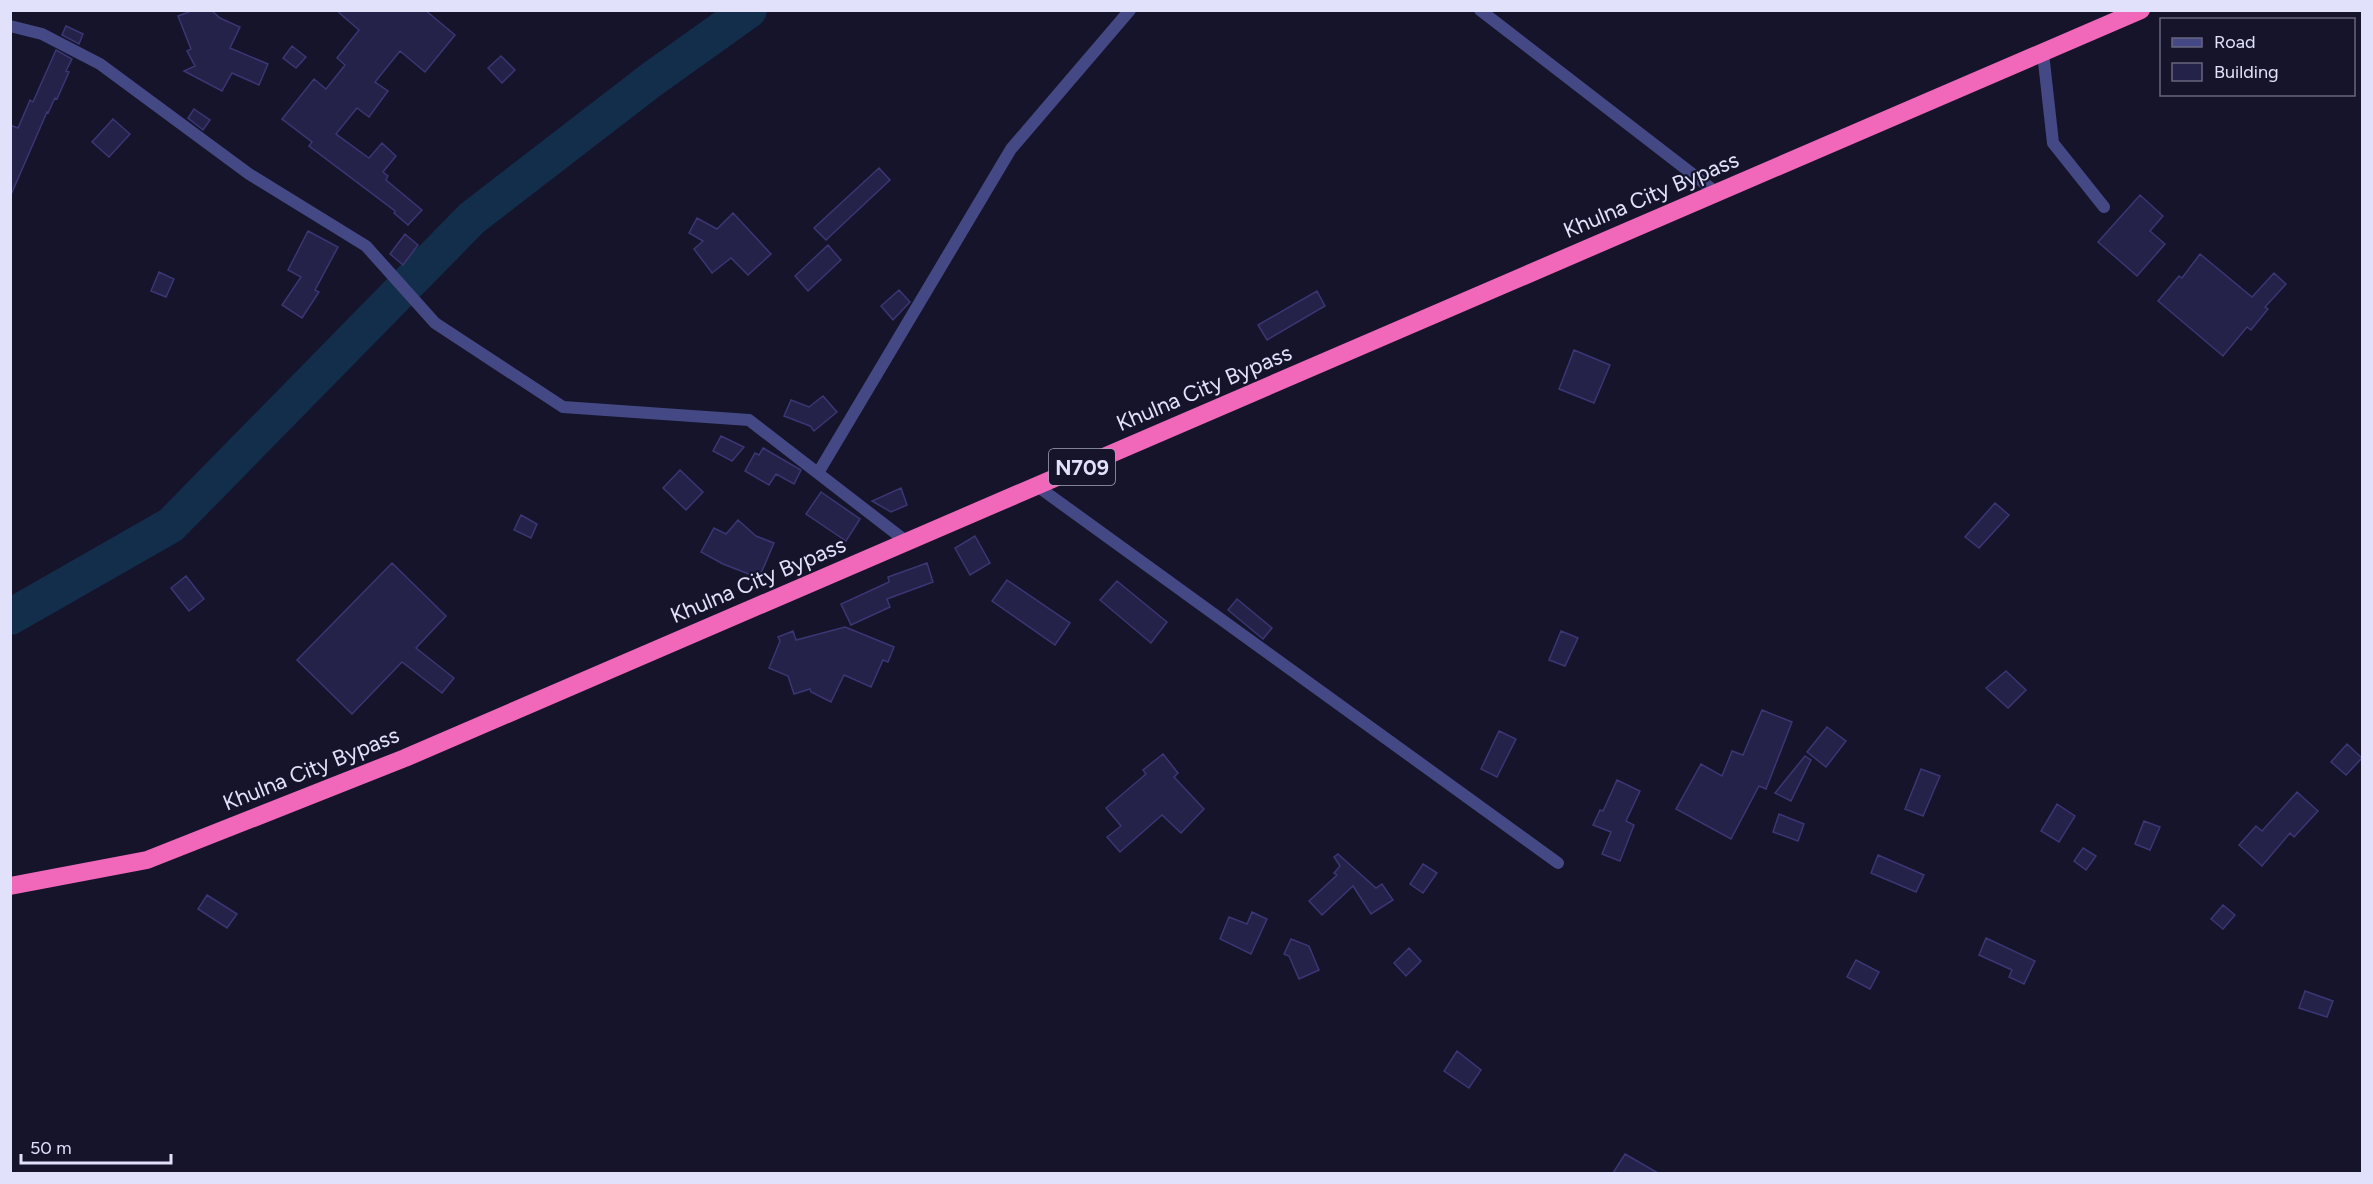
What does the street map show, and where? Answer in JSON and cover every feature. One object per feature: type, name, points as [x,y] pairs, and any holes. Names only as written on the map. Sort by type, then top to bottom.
[{"type":"highway","name":"Khulna City Bypass","points":[[10,886],[147,860],[405,758],[2141,10]]},
{"type":"street","points":[[818,473],[1011,149],[1130,10]]},
{"type":"street","points":[[1480,10],[1717,193]]},
{"type":"street","points":[[10,26],[42,34],[100,64],[249,174],[366,246],[435,323],[562,407],[749,420],[907,542]]},
{"type":"street","points":[[2043,53],[2053,143],[2104,207]]},
{"type":"street","points":[[1037,486],[1558,863]]},
{"type":"building","points":[[194,10],[211,10],[220,18],[240,27],[230,48],[268,64],[259,85],[232,73],[222,91],[184,71],[195,66],[187,51],[191,49],[178,16]]},
{"type":"building","points":[[336,10],[425,10],[455,35],[425,72],[400,51],[375,82],[388,91],[369,117],[357,108],[336,134],[369,158],[382,143],[396,156],[383,172],[388,176],[386,180],[422,210],[408,225],[394,213],[395,211],[309,146],[312,142],[282,119],[314,79],[326,89],[345,65],[337,58],[359,30]]},
{"type":"building","points":[[66,26],[83,34],[79,44],[62,35]]},
{"type":"building","points":[[292,46],[306,57],[296,68],[283,58]]},
{"type":"building","points":[[56,50],[72,59],[66,71],[69,72],[57,99],[55,98],[47,112],[10,197],[10,125],[18,128],[30,100],[33,102]]},
{"type":"building","points":[[501,56],[515,70],[502,83],[488,68]]},
{"type":"building","points":[[194,109],[210,120],[203,130],[188,118]]},
{"type":"building","points":[[113,119],[130,134],[109,157],[92,142]]},
{"type":"building","points":[[879,168],[890,180],[826,240],[814,228]]},
{"type":"building","points":[[2140,195],[2163,216],[2150,231],[2165,244],[2137,276],[2098,242]]},
{"type":"building","points":[[733,213],[771,254],[748,275],[731,258],[712,273],[694,249],[703,241],[689,233],[697,218],[717,229]]},
{"type":"building","points":[[308,231],[338,247],[315,290],[319,292],[302,318],[282,305],[301,277],[288,270]]},
{"type":"building","points":[[405,234],[418,245],[403,265],[390,254]]},
{"type":"building","points":[[828,245],[841,260],[808,291],[795,276]]},
{"type":"building","points":[[2200,254],[2252,297],[2274,273],[2286,284],[2265,307],[2268,309],[2251,330],[2247,327],[2223,356],[2158,301],[2179,276],[2182,278]]},
{"type":"building","points":[[159,272],[174,279],[166,297],[151,291]]},
{"type":"building","points":[[899,290],[910,302],[893,320],[881,306]]},
{"type":"building","points":[[1317,291],[1325,306],[1267,340],[1258,325]]},
{"type":"building","points":[[1574,350],[1610,365],[1594,403],[1559,389]]},
{"type":"building","points":[[823,396],[837,412],[814,431],[810,426],[784,416],[791,400],[809,407]]},
{"type":"building","points":[[721,436],[744,447],[732,461],[713,451]]},
{"type":"building","points":[[763,448],[801,470],[794,484],[776,474],[769,485],[745,471],[755,453],[759,455]]},
{"type":"building","points":[[680,470],[703,492],[686,510],[663,488]]},
{"type":"building","points":[[901,488],[907,505],[891,512],[872,501]]},
{"type":"building","points":[[821,492],[860,519],[846,541],[806,514]]},
{"type":"building","points":[[1995,503],[2009,515],[1979,548],[1965,537]]},
{"type":"building","points":[[521,515],[537,524],[531,538],[514,530]]},
{"type":"building","points":[[738,520],[756,536],[774,543],[759,578],[723,564],[701,552],[714,528],[726,534]]},
{"type":"building","points":[[975,536],[990,563],[970,575],[955,548]]},
{"type":"building","points":[[392,563],[446,616],[416,648],[454,678],[442,693],[402,662],[352,714],[297,660]]},
{"type":"building","points":[[927,563],[933,582],[887,599],[890,607],[851,625],[841,604],[889,582],[888,577]]},
{"type":"building","points":[[186,576],[204,599],[189,611],[171,588]]},
{"type":"building","points":[[1007,580],[1070,623],[1055,645],[992,601]]},
{"type":"building","points":[[1117,581],[1167,622],[1151,643],[1100,600]]},
{"type":"building","points":[[1237,599],[1272,628],[1263,639],[1228,610]]},
{"type":"building","points":[[845,627],[894,647],[888,662],[883,660],[871,687],[844,675],[831,702],[811,692],[810,689],[794,694],[788,676],[769,668],[780,641],[778,637],[793,631],[796,640]]},
{"type":"building","points":[[1561,631],[1578,638],[1565,666],[1549,660]]},
{"type":"building","points":[[2006,671],[2026,690],[2008,708],[1986,688]]},
{"type":"building","points":[[1762,710],[1792,722],[1766,789],[1759,786],[1731,839],[1676,809],[1701,764],[1722,776],[1732,751],[1743,755]]},
{"type":"building","points":[[1827,727],[1846,741],[1826,767],[1807,752]]},
{"type":"building","points":[[1499,731],[1516,739],[1497,777],[1481,769]]},
{"type":"building","points":[[2347,744],[2362,758],[2346,775],[2331,762]]},
{"type":"building","points":[[1163,754],[1178,773],[1174,777],[1204,809],[1181,833],[1162,815],[1120,852],[1107,837],[1121,826],[1106,808],[1146,774],[1143,770]]},
{"type":"building","points":[[1805,756],[1811,760],[1791,801],[1775,793]]},
{"type":"building","points":[[1921,769],[1940,776],[1923,816],[1905,809]]},
{"type":"building","points":[[1617,780],[1640,791],[1626,821],[1634,825],[1620,861],[1602,854],[1611,832],[1593,825],[1600,810],[1603,811]]},
{"type":"building","points":[[2297,792],[2318,811],[2294,837],[2290,833],[2262,866],[2239,845],[2256,826],[2262,831]]},
{"type":"building","points":[[2057,804],[2075,816],[2059,842],[2041,831]]},
{"type":"building","points":[[1779,814],[1804,824],[1798,841],[1773,832]]},
{"type":"building","points":[[2144,821],[2160,827],[2150,850],[2135,844]]},
{"type":"building","points":[[2083,848],[2096,856],[2086,870],[2074,861]]},
{"type":"building","points":[[1338,854],[1376,888],[1382,884],[1393,900],[1371,914],[1353,886],[1322,915],[1309,901],[1337,875],[1334,873],[1340,866],[1334,857]]},
{"type":"building","points":[[1878,855],[1924,875],[1916,892],[1871,873]]},
{"type":"building","points":[[1423,864],[1437,873],[1423,893],[1410,884]]},
{"type":"building","points":[[207,895],[237,914],[227,928],[198,909]]},
{"type":"building","points":[[2223,905],[2235,915],[2223,929],[2211,919]]},
{"type":"building","points":[[1252,912],[1267,919],[1251,954],[1220,939],[1229,917],[1247,924]]},
{"type":"building","points":[[1986,938],[2035,961],[2024,984],[2009,977],[2012,970],[1979,955]]},
{"type":"building","points":[[1291,939],[1309,946],[1319,970],[1299,979],[1289,956],[1284,954]]},
{"type":"building","points":[[1409,948],[1421,961],[1406,976],[1394,963]]},
{"type":"building","points":[[1856,960],[1879,972],[1870,989],[1847,977]]},
{"type":"building","points":[[2305,991],[2333,1001],[2327,1017],[2299,1008]]},
{"type":"building","points":[[1457,1051],[1481,1070],[1469,1088],[1444,1071]]},
{"type":"building","points":[[1625,1154],[1658,1173],[1613,1173]]},
{"type":"waterway","points":[[10,617],[171,525],[472,218],[651,80],[749,10]]}]
